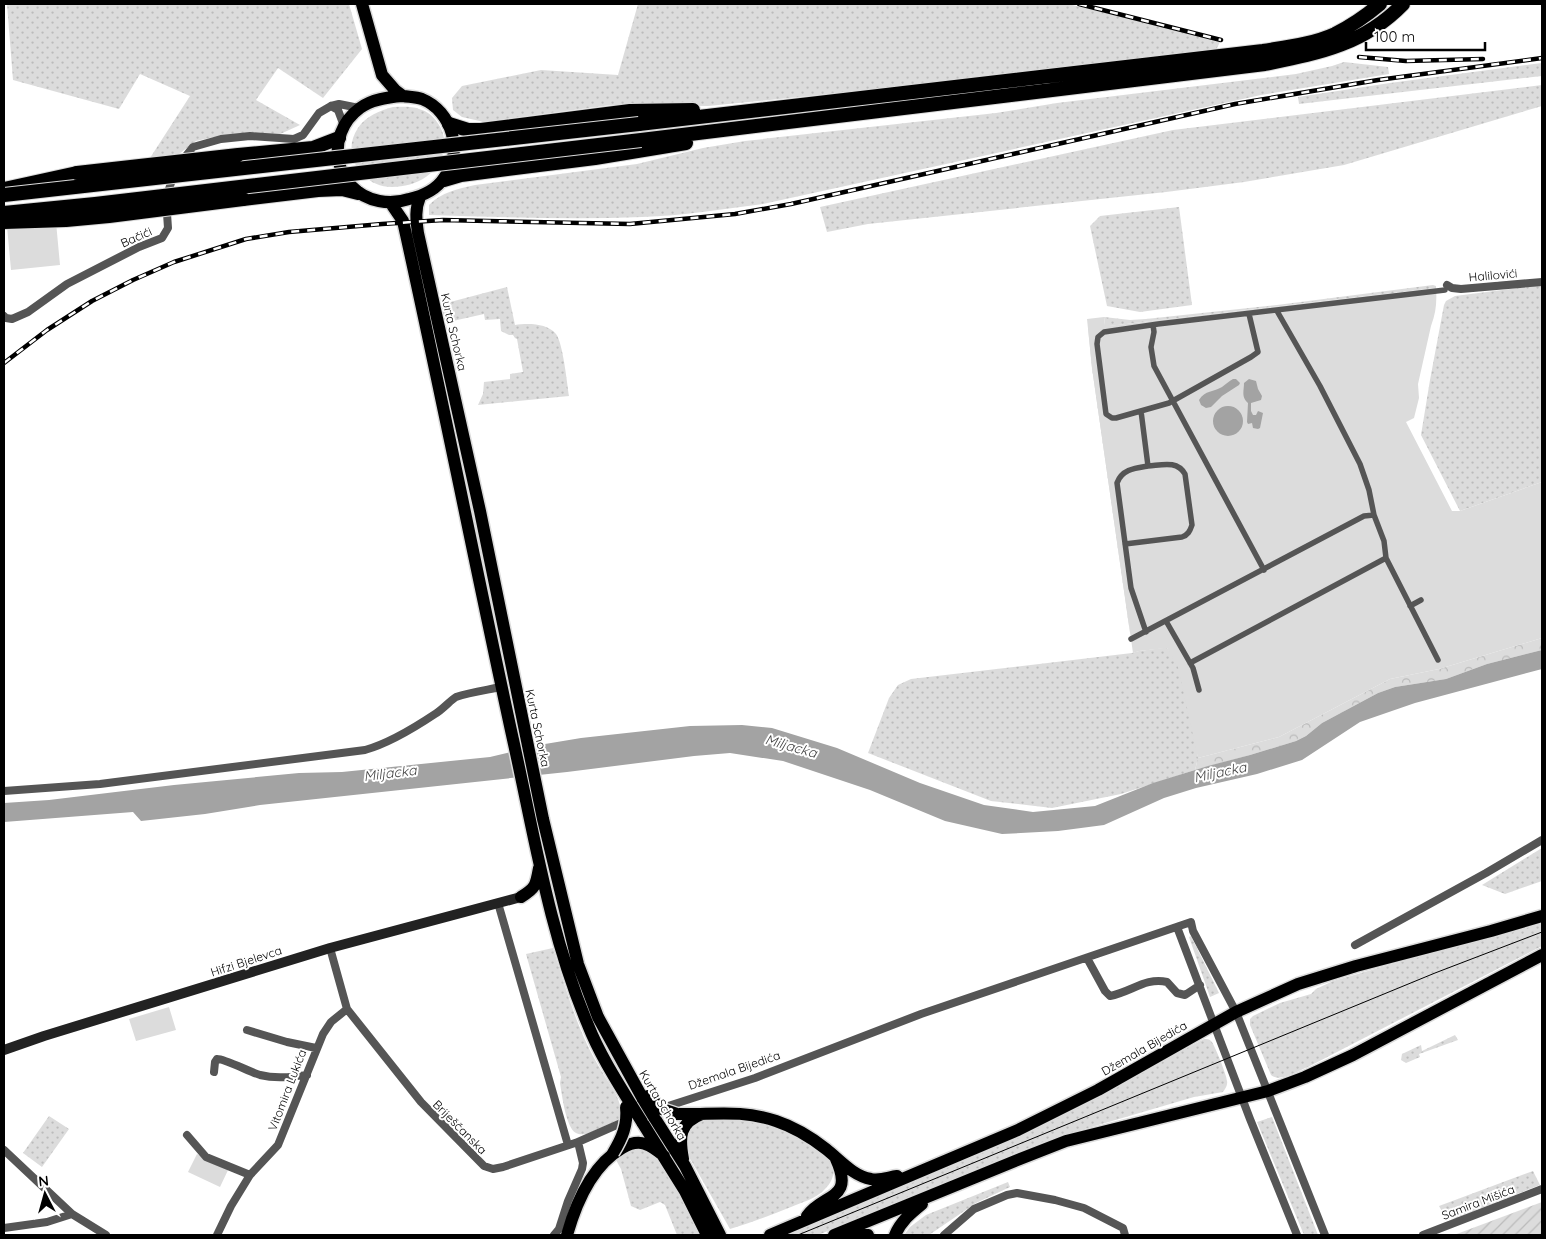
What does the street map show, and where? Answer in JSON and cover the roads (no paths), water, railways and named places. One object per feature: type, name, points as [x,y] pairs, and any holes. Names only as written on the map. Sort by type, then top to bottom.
[{"type":"highway","points":[[4,196],[1263,52],[1299,45],[1335,34],[1380,4]]},
{"type":"highway","points":[[4,213],[641,140],[1265,64],[1333,48],[1358,37],[1388,17],[1403,4]]},
{"type":"highway","points":[[449,124],[468,130],[481,130],[630,111],[704,110],[924,86],[1005,81]]},
{"type":"highway","points":[[444,180],[467,174],[595,158],[658,149],[724,136],[840,121],[901,109]]},
{"type":"highway","points":[[4,189],[77,173],[314,148],[341,132]]},
{"type":"highway","points":[[4,222],[66,220],[109,216],[326,190],[342,189],[358,193]]},
{"type":"main road","points":[[362,4],[382,75],[403,96]]},
{"type":"main road","points":[[372,101],[377,93],[382,75]]},
{"type":"main road","points":[[403,96],[420,98],[428,102],[442,114],[449,124],[453,135],[453,157],[450,168],[444,180],[420,197],[390,202],[368,198],[358,193],[342,174],[337,150],[341,132],[359,108],[372,101],[403,96]]},
{"type":"main road","name":"Kurta Schorka","points":[[420,197],[415,213],[418,233],[480,511],[519,735],[522,782],[552,916],[570,978],[588,1026],[622,1090],[637,1099]]},
{"type":"main road","name":"Kurta Schorka","points":[[390,202],[400,215],[404,228],[501,687],[535,778],[578,964],[598,1017],[664,1156],[690,1188],[720,1235]]},
{"type":"main road","points":[[521,897],[532,890],[537,880],[540,863]]},
{"type":"main road","points":[[521,897],[532,898],[542,902],[552,916]]},
{"type":"main road","name":"Hifzi Bjelevca","points":[[4,1050],[330,948],[521,897]]},
{"type":"main road","name":"Džemala Bijedića","points":[[770,1235],[1018,1130],[1073,1103],[1236,1012],[1298,984],[1542,916]]},
{"type":"main road","points":[[834,1235],[1066,1142],[1268,1091],[1322,1070],[1542,955]]},
{"type":"main road","points":[[567,1235],[576,1206],[582,1194],[591,1178],[613,1153],[625,1130],[627,1118],[637,1099],[677,1114],[716,1112],[744,1114],[777,1121],[815,1141],[855,1172],[871,1179],[915,1174]]},
{"type":"main road","points":[[685,1166],[681,1147],[682,1131],[690,1120],[704,1113]]},
{"type":"main road","name":"Kurta Schorka","points":[[648,1120],[685,1166],[690,1188],[707,1235]]},
{"type":"main road","points":[[613,1153],[625,1146],[639,1142],[654,1148],[664,1156]]},
{"type":"main road","points":[[805,1220],[812,1210],[839,1191],[841,1173],[836,1159]]},
{"type":"main road","points":[[895,1235],[906,1217],[931,1195]]},
{"type":"main road","points":[[847,1235],[854,1233],[868,1235]]},
{"type":"street","points":[[331,106],[339,104],[359,108]]},
{"type":"street","points":[[331,106],[338,110],[341,132]]},
{"type":"street","name":"Bačići","points":[[4,316],[12,319],[23,315],[67,284],[139,247],[162,238],[168,228],[166,200],[175,170],[193,147],[221,139],[250,136],[294,139],[303,135],[319,113],[331,106]]},
{"type":"street","name":"Halilovići","points":[[1446,288],[1461,289],[1542,282]]},
{"type":"street","points":[[1249,314],[1258,352],[1172,401],[1116,418],[1106,414],[1097,340],[1104,332],[1446,288]]},
{"type":"street","points":[[1277,310],[1357,456],[1369,490],[1374,514],[1384,540],[1386,558],[1438,660]]},
{"type":"street","points":[[1153,325],[1154,332],[1150,347],[1158,374],[1264,570]]},
{"type":"street","points":[[1141,411],[1148,466]]},
{"type":"street","points":[[1125,544],[1182,537],[1190,532],[1192,526],[1186,474],[1182,469],[1172,464],[1148,466],[1126,472],[1121,475],[1117,482],[1125,544],[1131,588],[1146,632]]},
{"type":"street","points":[[1131,639],[1364,516],[1374,514]]},
{"type":"street","points":[[1190,663],[1386,558]]},
{"type":"street","points":[[1410,606],[1421,600]]},
{"type":"street","points":[[1166,621],[1190,663],[1199,690]]},
{"type":"street","points":[[4,791],[100,784],[365,750],[388,741],[434,715],[447,706],[454,698],[501,687]]},
{"type":"street","points":[[1355,946],[1542,840]]},
{"type":"street","points":[[498,903],[568,1145]]},
{"type":"street","name":"Džemala Bijedića","points":[[597,1134],[647,1113],[755,1078],[921,1014],[1191,922],[1193,931],[1236,1012]]},
{"type":"street","points":[[1177,927],[1242,1098],[1297,1235]]},
{"type":"street","points":[[330,948],[347,1009]]},
{"type":"street","points":[[1087,958],[1105,991],[1110,996],[1157,980],[1168,982],[1176,993],[1185,995],[1200,985]]},
{"type":"street","name":"Briješčanska","points":[[347,1009],[420,1102],[484,1166],[493,1169],[503,1167],[597,1134]]},
{"type":"street","name":"Vitomira Lukića","points":[[217,1235],[230,1206],[250,1175],[278,1144],[323,1034],[331,1022],[347,1009]]},
{"type":"street","points":[[1236,1012],[1325,1235]]},
{"type":"street","points":[[247,1030],[287,1042],[316,1048]]},
{"type":"street","points":[[214,1072],[215,1062],[220,1058],[260,1075],[281,1078],[307,1075]]},
{"type":"street","points":[[186,1135],[206,1157],[250,1175]]},
{"type":"street","points":[[554,1235],[559,1229],[568,1201],[582,1169],[578,1142]]},
{"type":"street","points":[[4,1150],[72,1214],[106,1235]]},
{"type":"street","name":"Samira Mišića","points":[[1423,1235],[1542,1189]]},
{"type":"street","points":[[944,1235],[974,1209],[1007,1195],[1017,1193],[1084,1208],[1123,1228],[1125,1235]]},
{"type":"street","points":[[4,1228],[47,1222],[72,1214]]},
{"type":"water","points":[[1233,379],[1240,383],[1239,385],[1222,396],[1211,407],[1206,408],[1201,405],[1199,400],[1204,394],[1219,389]]},
{"type":"water","points":[[1249,379],[1256,381],[1262,396],[1261,400],[1251,403],[1253,415],[1256,415],[1258,411],[1263,413],[1260,428],[1258,429],[1253,428],[1252,423],[1248,424],[1247,422],[1248,403],[1244,398],[1243,391],[1244,383]]},
{"type":"water","points":[[1228,406],[1238,411],[1243,421],[1238,431],[1228,436],[1218,431],[1213,421],[1218,411]]},
{"type":"water","name":"Miljacka","points":[[1542,650],[1542,669],[1415,703],[1360,722],[1302,760],[1257,774],[1196,788],[1164,798],[1104,825],[1058,831],[1002,834],[945,821],[870,790],[783,761],[730,753],[260,805],[205,814],[141,821],[133,812],[4,822],[4,803],[49,800],[299,773],[342,772],[490,757],[581,738],[690,726],[742,725],[772,728],[837,748],[920,783],[984,805],[1033,812],[1095,806],[1153,783],[1296,741],[1306,736],[1322,723],[1378,693],[1395,687],[1446,679],[1487,664]]},
{"type":"tram line","points":[[798,1235],[1435,973],[1542,932]]},
{"type":"railway","points":[[1079,4],[1221,40]]},
{"type":"railway","points":[[1359,57],[1406,61],[1483,59]]},
{"type":"railway","points":[[4,363],[47,330],[92,301],[174,262],[246,239],[289,232],[443,220],[630,224],[735,214],[791,204],[1235,104],[1378,80],[1542,58]]}]
